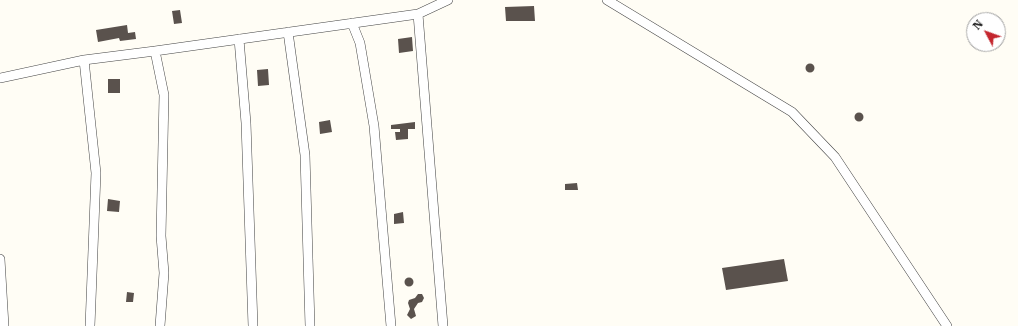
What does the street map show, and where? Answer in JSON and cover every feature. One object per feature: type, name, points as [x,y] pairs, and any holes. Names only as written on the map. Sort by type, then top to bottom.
[{"type":"street","points":[[0,78],[84,60],[418,14],[448,0]]},
{"type":"street","points":[[607,0],[792,112],[835,157],[947,326]]},
{"type":"street","points":[[418,14],[443,326]]},
{"type":"street","points":[[352,23],[360,43],[374,126],[391,326]]},
{"type":"street","points":[[288,32],[305,156],[310,326]]},
{"type":"street","points":[[239,39],[246,123],[253,326]]},
{"type":"street","points":[[155,51],[164,95],[161,236],[164,273],[160,326]]},
{"type":"street","points":[[84,60],[96,173],[90,326]]},
{"type":"street","points":[[0,258],[4,326]]},
{"type":"building","points":[[534,6],[535,21],[506,21],[505,7]]},
{"type":"building","points":[[180,10],[182,23],[174,24],[172,11]]},
{"type":"building","points":[[127,25],[128,33],[135,32],[136,39],[120,41],[119,38],[98,42],[96,30]]},
{"type":"building","points":[[412,37],[413,51],[399,53],[398,39]]},
{"type":"building","points":[[808,64],[812,64],[814,68],[812,72],[808,72],[806,70],[806,66]]},
{"type":"building","points":[[268,69],[269,85],[258,86],[257,70]]},
{"type":"building","points":[[108,79],[120,79],[120,93],[108,93]]},
{"type":"building","points":[[857,113],[861,113],[863,117],[861,121],[857,121],[855,119],[855,115]]},
{"type":"building","points":[[330,120],[332,132],[320,134],[319,122]]},
{"type":"building","points":[[415,122],[415,129],[408,129],[408,139],[396,140],[395,132],[400,132],[400,129],[391,129],[391,125]]},
{"type":"building","points":[[577,183],[578,190],[565,190],[565,184]]},
{"type":"building","points":[[108,199],[120,201],[119,212],[107,211]]},
{"type":"building","points":[[403,212],[404,223],[394,224],[394,214]]},
{"type":"building","points":[[784,259],[788,281],[726,290],[722,268]]},
{"type":"building","points":[[407,278],[411,278],[413,282],[411,286],[407,286],[405,284],[405,280]]},
{"type":"building","points":[[127,292],[134,293],[133,302],[126,302]]},
{"type":"building","points":[[418,294],[422,294],[424,298],[422,302],[418,303],[414,309],[416,316],[411,319],[407,315],[410,309],[408,303],[409,300],[415,298]]}]
